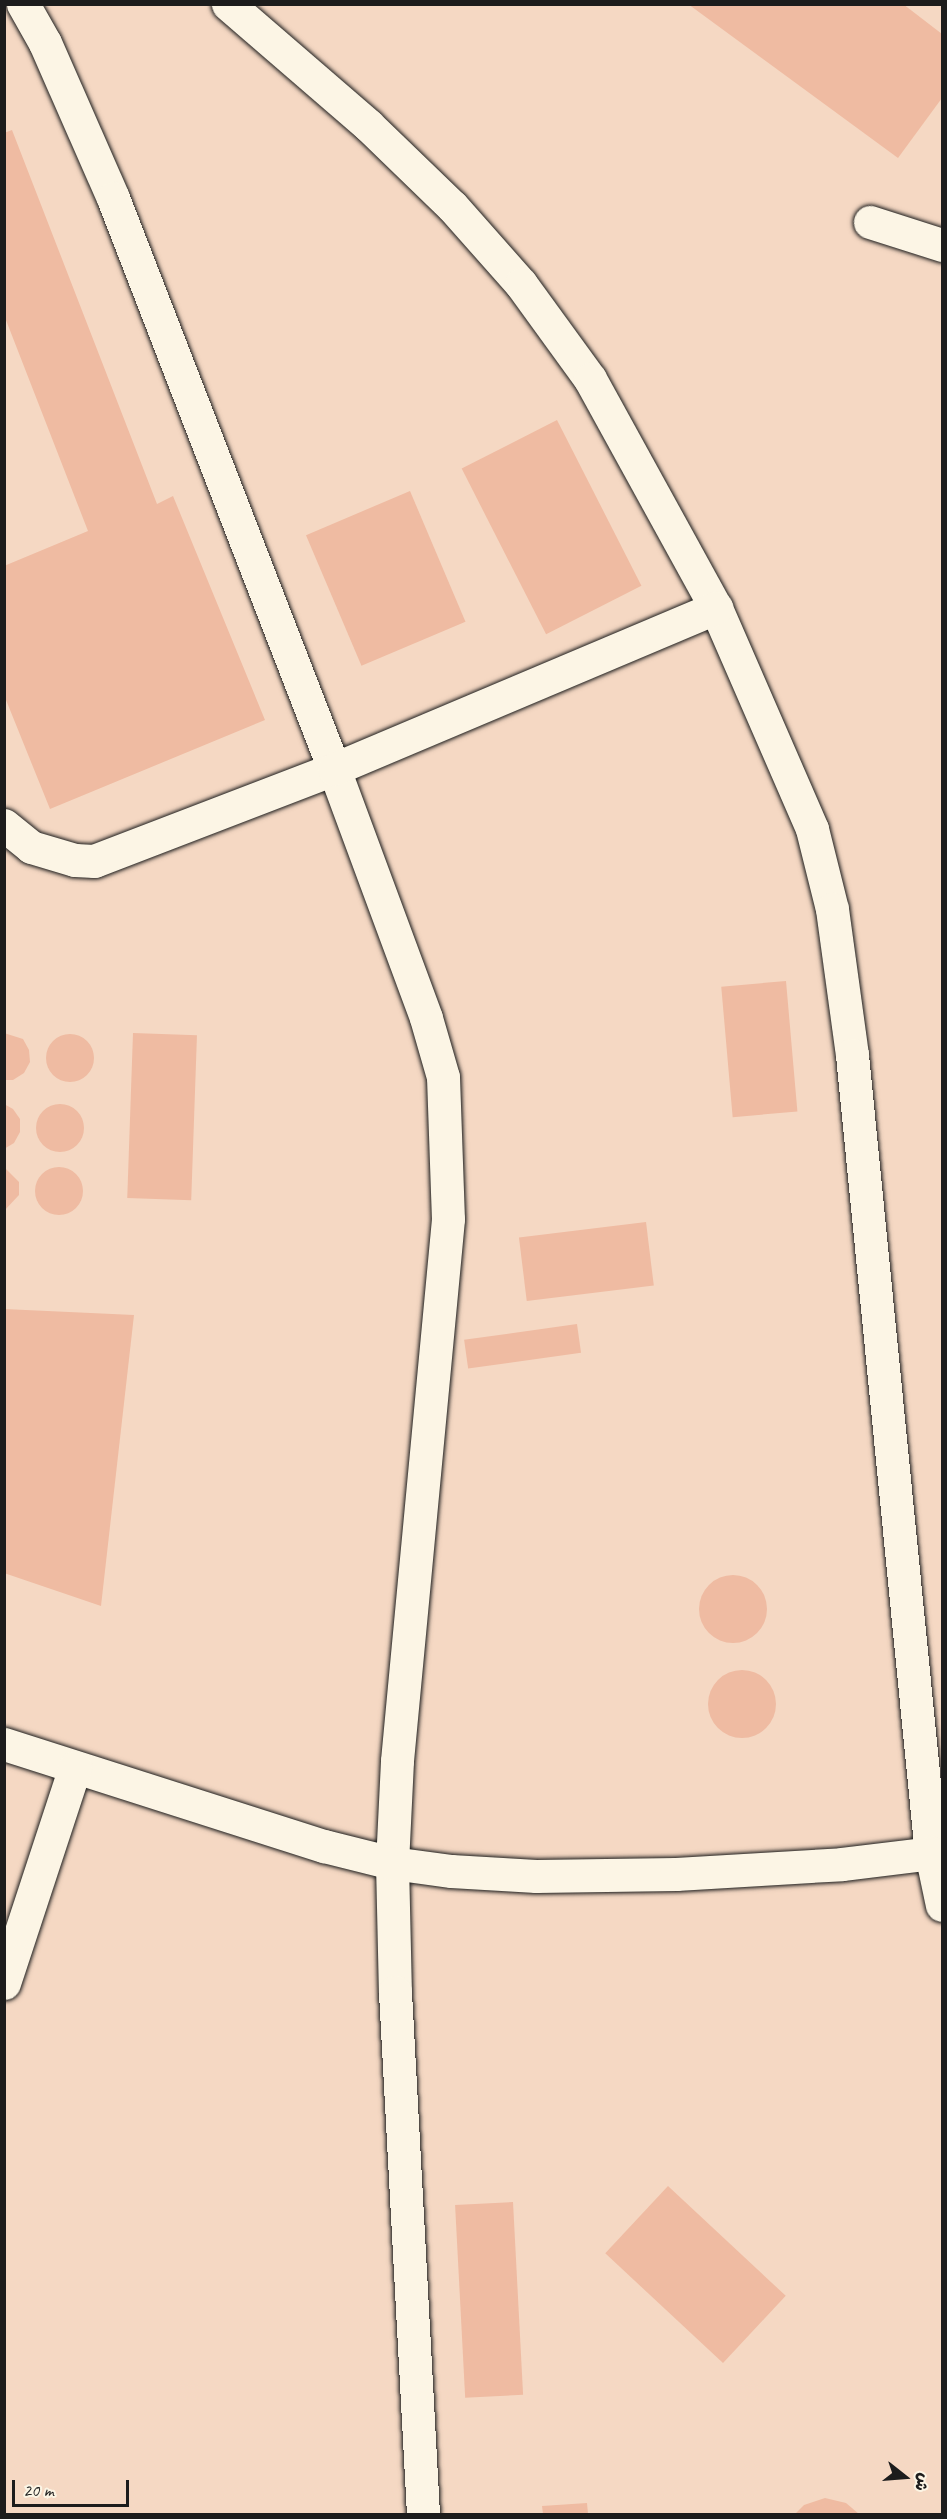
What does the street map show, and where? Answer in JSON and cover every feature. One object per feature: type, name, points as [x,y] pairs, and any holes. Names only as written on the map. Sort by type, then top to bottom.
[{"type":"lane","points":[[23,4],[45,43],[113,198],[334,769],[426,1018],[443,1077],[448,1137],[448,1219],[397,1761],[392,1863],[395,1992],[423,2514]]},
{"type":"lane","points":[[228,4],[368,124],[452,206],[521,284],[590,379],[716,608],[812,829],[832,909],[852,1056],[931,1853],[942,1905]]},
{"type":"lane","points":[[870,222],[942,245]]},
{"type":"lane","points":[[4,825],[31,847],[75,860],[94,861],[334,769],[716,608]]},
{"type":"lane","points":[[4,1744],[324,1846],[392,1863],[536,1876],[676,1874],[842,1864],[931,1853]]},
{"type":"lane","points":[[4,1983],[75,1767]]},
{"type":"shaded area","points":[[5,5],[942,5],[942,2514],[5,2514]]},
{"type":"building","points":[[688,4],[903,4],[942,34],[942,98],[898,158]]},
{"type":"building","points":[[12,130],[157,504],[173,496],[265,720],[50,809],[4,695],[4,566],[88,531],[4,315],[4,133]]},
{"type":"building","points":[[557,420],[641,586],[546,634],[462,469]]},
{"type":"building","points":[[410,491],[465,622],[361,666],[306,535]]},
{"type":"building","points":[[786,981],[797,1112],[733,1117],[721,987]]},
{"type":"building","points":[[4,1033],[23,1039],[29,1050],[30,1062],[24,1073],[13,1080],[4,1080]]},
{"type":"building","points":[[133,1033],[197,1035],[191,1200],[127,1198]]},
{"type":"building","points":[[70,1034],[87,1041],[94,1058],[87,1075],[70,1082],[53,1075],[46,1058],[53,1041]]},
{"type":"building","points":[[4,1104],[13,1109],[20,1119],[20,1132],[14,1143],[4,1149]]},
{"type":"building","points":[[60,1104],[77,1111],[84,1128],[77,1145],[60,1152],[43,1145],[36,1128],[43,1111]]},
{"type":"building","points":[[4,1167],[19,1182],[19,1195],[4,1211]]},
{"type":"building","points":[[59,1167],[76,1174],[83,1191],[76,1208],[59,1215],[42,1208],[35,1191],[42,1174]]},
{"type":"building","points":[[646,1222],[654,1286],[527,1301],[519,1238]]},
{"type":"building","points":[[4,1309],[134,1315],[101,1606],[4,1573]]},
{"type":"building","points":[[577,1324],[581,1353],[468,1369],[464,1340]]},
{"type":"building","points":[[733,1575],[746,1578],[757,1585],[764,1596],[767,1609],[764,1622],[757,1633],[746,1640],[733,1643],[720,1640],[709,1633],[702,1622],[699,1609],[702,1596],[709,1585],[720,1578]]},
{"type":"building","points":[[742,1670],[755,1673],[766,1680],[773,1691],[776,1704],[773,1717],[766,1728],[755,1735],[742,1738],[729,1735],[718,1728],[711,1717],[708,1704],[711,1691],[718,1680],[729,1673]]},
{"type":"building","points":[[668,2186],[786,2296],[723,2363],[605,2253]]},
{"type":"building","points":[[513,2202],[523,2395],[465,2398],[455,2205]]},
{"type":"building","points":[[825,2498],[846,2503],[859,2514],[795,2514],[804,2505]]},
{"type":"building","points":[[587,2503],[588,2514],[543,2514],[542,2506]]}]
